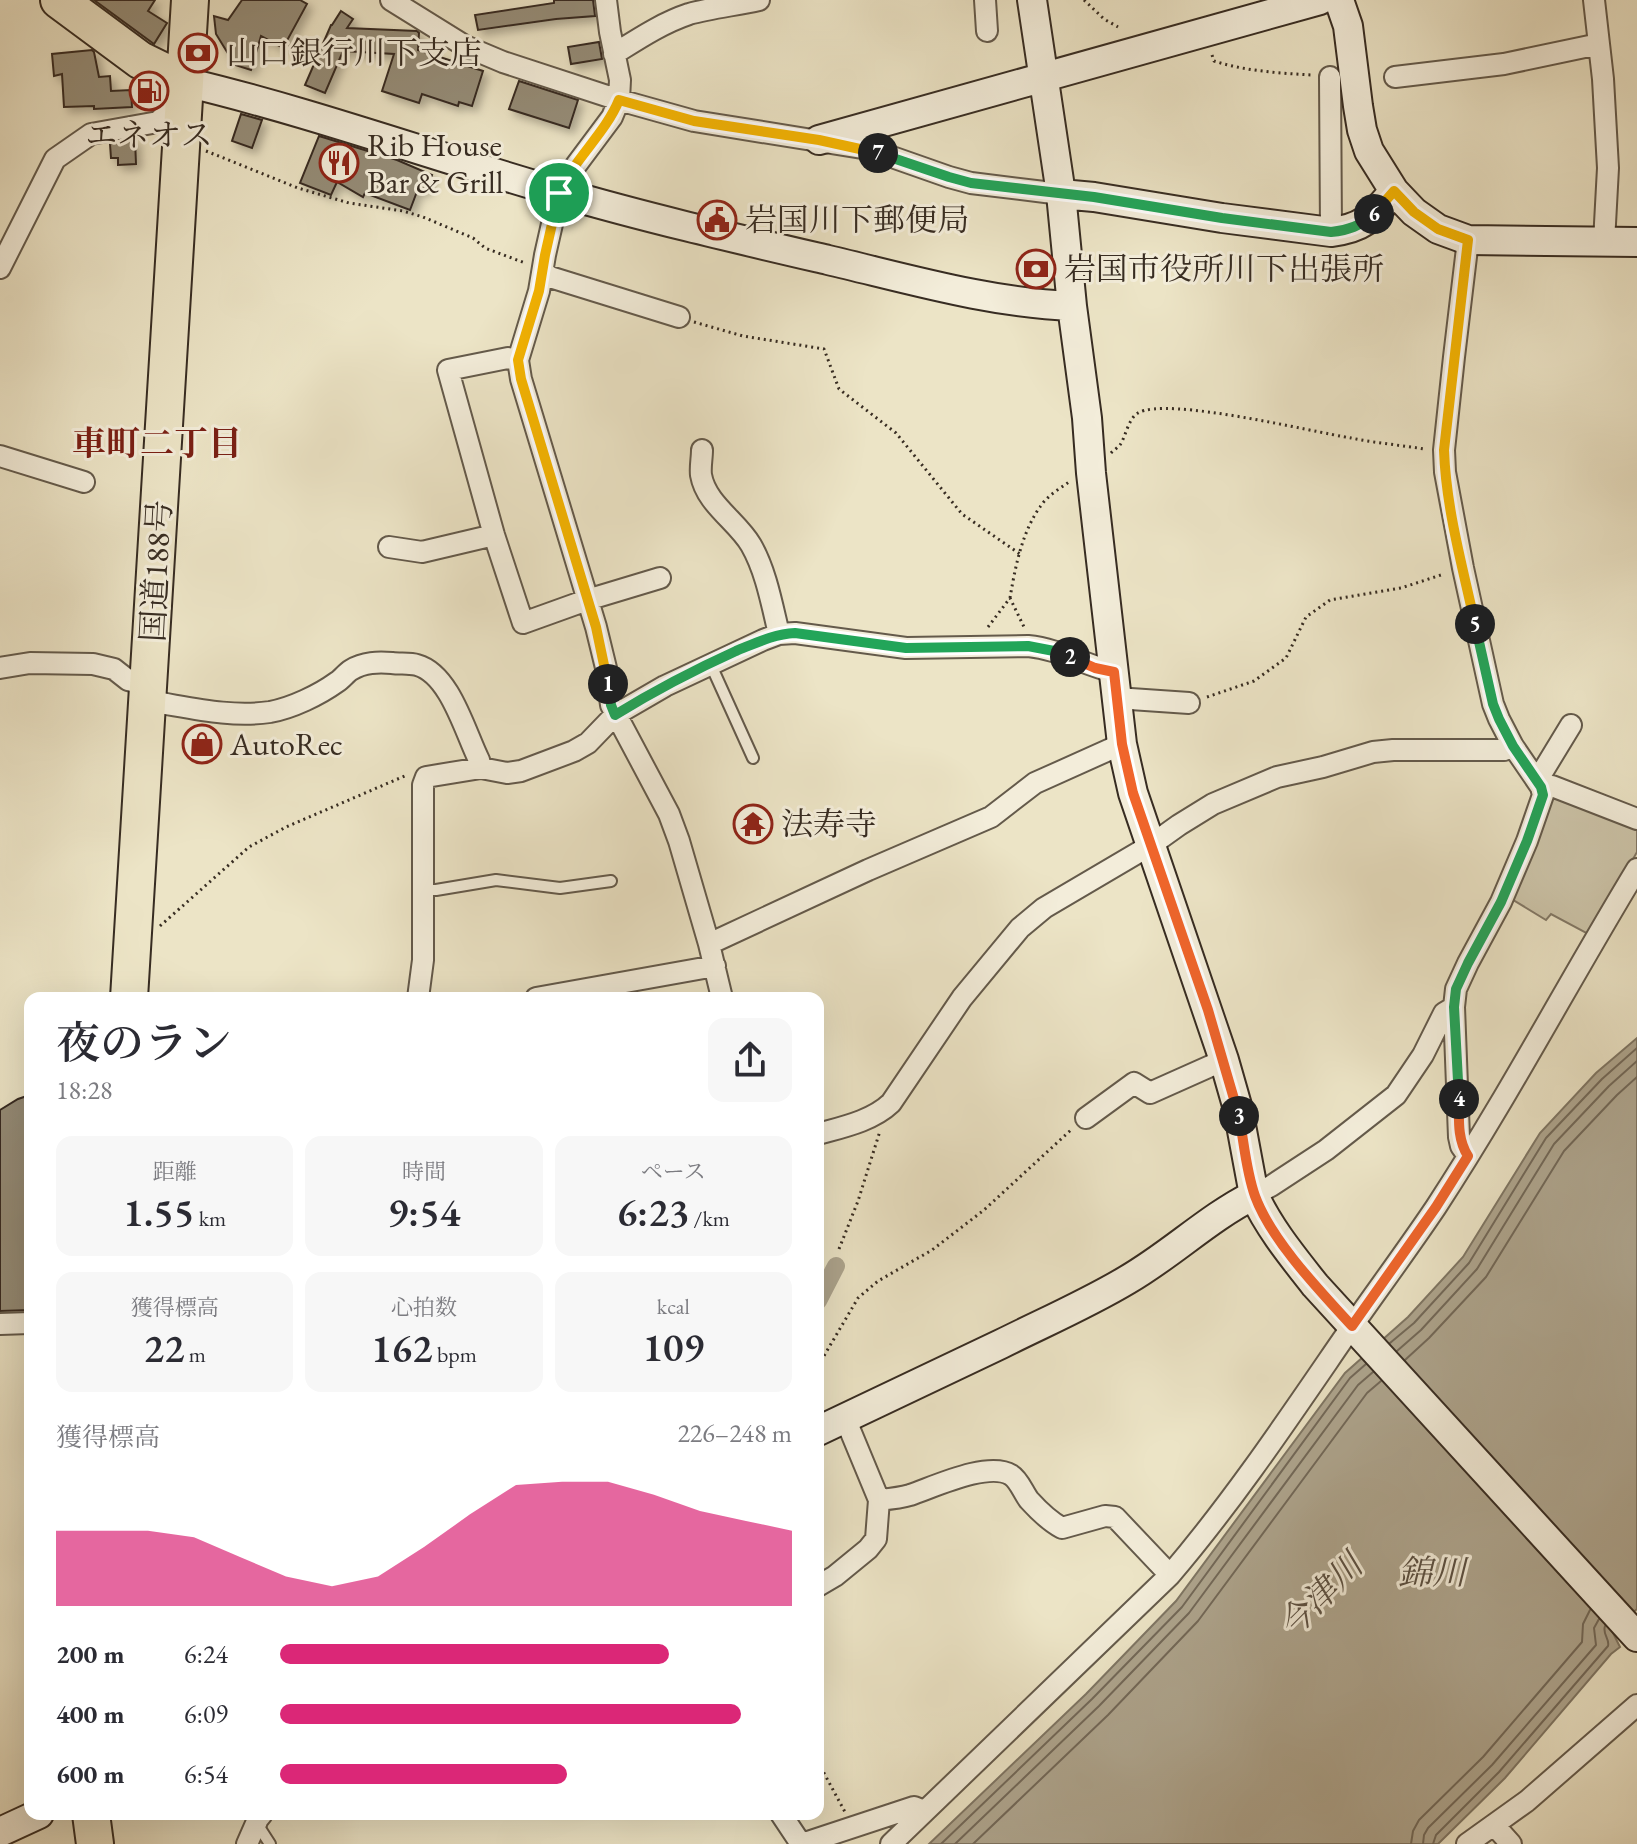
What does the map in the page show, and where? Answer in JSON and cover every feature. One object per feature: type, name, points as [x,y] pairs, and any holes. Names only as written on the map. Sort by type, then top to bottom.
[{"type":"highway","points":[[59,0],[140,60],[185,82]]},
{"type":"highway","name":"国道188号","points":[[129,992],[190,0]]},
{"type":"highway","points":[[92,1820],[95,1844]]},
{"type":"street","points":[[391,0],[465,46],[503,62],[619,100],[694,121],[819,140],[892,157],[971,183],[1094,197],[1331,232],[1362,225],[1394,191]]},
{"type":"street","points":[[606,0],[620,80],[619,100],[612,117],[565,180],[559,193],[539,291],[518,360],[606,668],[611,705],[669,814],[721,992]]},
{"type":"street","points":[[614,54],[656,29],[692,13],[759,0]]},
{"type":"street","points":[[985,0],[987,31]]},
{"type":"street","points":[[1032,0],[1061,194],[1122,744],[1133,793],[1224,1060],[1238,1109],[1254,1195],[1280,1240],[1315,1285],[1637,1637]]},
{"type":"street","points":[[819,140],[1320,0]]},
{"type":"street","points":[[1339,0],[1348,26],[1362,130],[1369,151],[1394,191],[1414,212],[1438,229],[1468,240],[1637,242]]},
{"type":"street","points":[[1594,0],[1603,79],[1608,168],[1604,242]]},
{"type":"street","points":[[1395,77],[1504,64],[1599,44]]},
{"type":"street","points":[[1330,77],[1331,232]]},
{"type":"street","points":[[0,268],[55,159],[91,134],[158,122],[185,82],[246,96],[559,193],[715,233],[981,295],[1038,305],[1072,306]]},
{"type":"street","points":[[1468,240],[1444,450],[1445,472],[1493,704],[1513,746],[1538,781],[1543,795],[1501,902],[1456,989],[1459,1137],[1468,1156]]},
{"type":"street","points":[[543,272],[550,277],[679,317]]},
{"type":"street","points":[[518,360],[508,358],[448,370],[494,535],[523,623],[660,578]]},
{"type":"street","points":[[702,450],[701,475],[707,490],[745,534],[753,548],[779,634]]},
{"type":"street","points":[[0,456],[84,482]]},
{"type":"street","points":[[389,547],[422,552],[494,535]]},
{"type":"street","points":[[419,992],[423,960],[423,785],[426,777],[481,768],[507,773],[521,771],[574,751],[588,743],[615,715],[665,686],[779,634],[795,633],[906,648],[1028,646],[1054,651],[1095,668],[1115,685],[1189,703]]},
{"type":"street","points":[[0,668],[30,663],[93,664],[114,669],[148,693],[207,710],[235,713],[271,712],[314,695],[361,665],[377,662],[418,665],[432,673],[445,687],[481,768]]},
{"type":"street","points":[[1538,781],[1571,725]]},
{"type":"street","points":[[709,944],[991,817],[1035,783],[1122,744]]},
{"type":"street","points":[[824,1132],[882,1112],[891,1103],[962,998],[1020,928],[1044,908],[1151,845],[1213,804],[1277,777],[1373,752],[1504,750],[1513,746]]},
{"type":"street","points":[[1538,781],[1637,819]]},
{"type":"street","points":[[891,1844],[1170,1575],[1201,1538],[1357,1332],[1544,1031],[1637,869]]},
{"type":"street","points":[[570,992],[715,966]]},
{"type":"street","points":[[824,1428],[1127,1281],[1206,1223],[1326,1150],[1396,1095],[1423,1055],[1444,1013],[1454,1007]]},
{"type":"street","points":[[1086,1118],[1134,1083],[1150,1093],[1224,1060]]},
{"type":"street","points":[[0,1324],[24,1323]]},
{"type":"street","points":[[824,1582],[868,1549],[876,1539],[879,1500],[845,1418]]},
{"type":"street","points":[[879,1500],[907,1496],[968,1475],[1002,1472],[1013,1476],[1050,1522],[1062,1528],[1105,1516],[1115,1517],[1170,1575]]},
{"type":"street","points":[[1467,1844],[1527,1801],[1637,1705]]},
{"type":"street","points":[[785,1820],[802,1844],[914,1807],[924,1811]]},
{"type":"street","points":[[0,1832],[26,1820]]},
{"type":"street","points":[[1494,1825],[1511,1844]]},
{"type":"lane","points":[[710,663],[753,758]]},
{"type":"lane","points":[[422,890],[496,880],[560,888],[611,881]]},
{"type":"lane","points":[[254,1828],[261,1830],[270,1844]]},
{"type":"path","points":[[1084,0],[1104,19],[1118,27]]},
{"type":"path","points":[[1204,32],[1214,61],[1269,72],[1330,77]]},
{"type":"path","points":[[181,149],[204,151],[298,188],[349,203],[423,217],[543,272]]},
{"type":"path","points":[[679,317],[743,336],[824,349],[839,389],[896,433],[962,514],[1020,554]]},
{"type":"path","points":[[979,647],[980,637],[1010,598],[1027,532],[1039,508],[1050,495],[1119,446],[1139,412],[1179,408],[1354,439],[1444,450]]},
{"type":"path","points":[[1189,703],[1254,681],[1286,658],[1306,617],[1330,600],[1401,588],[1463,568]]},
{"type":"path","points":[[1010,598],[1024,627],[1028,646]]},
{"type":"path","points":[[133,940],[149,936],[249,847],[286,827],[409,774],[426,777]]},
{"type":"path","points":[[839,1249],[883,1124],[882,1112]]},
{"type":"path","points":[[824,1356],[858,1298],[878,1281],[932,1250],[984,1210],[1086,1118]]},
{"type":"path","points":[[824,1773],[852,1826]]},
{"type":"shaded area","points":[[1552,796],[1637,829],[1637,852],[1590,935],[1551,914],[1546,920],[1510,898]]},
{"type":"water","name":"錦川","points":[[1637,1038],[1637,1609],[1612,1631],[1620,1647],[1505,1778],[1438,1844],[929,1844],[1086,1694],[1176,1601],[1345,1373],[1408,1317],[1463,1257],[1540,1133],[1596,1073]]},
{"type":"building","points":[[94,0],[155,0],[148,11],[167,23],[154,44]]},
{"type":"building","points":[[242,0],[300,0],[307,4],[283,48],[261,36],[251,70],[235,65],[216,34],[214,16],[228,20]]},
{"type":"building","points":[[554,0],[593,0],[595,16],[478,30],[475,15],[554,3]]},
{"type":"building","points":[[341,11],[353,19],[347,28],[417,31],[418,50],[483,71],[472,106],[459,102],[458,106],[422,94],[419,103],[382,91],[394,54],[343,51],[325,93],[305,85],[331,25]]},
{"type":"building","points":[[599,42],[602,59],[571,64],[568,47]]},
{"type":"building","points":[[92,50],[99,77],[110,76],[111,91],[131,90],[132,107],[64,107],[62,74],[54,76],[52,54]]},
{"type":"building","points":[[519,81],[578,100],[569,128],[509,109]]},
{"type":"building","points":[[241,114],[262,120],[252,148],[232,141]]},
{"type":"building","points":[[319,136],[397,160],[432,175],[425,191],[418,189],[410,210],[365,193],[363,197],[337,182],[331,195],[300,183]]},
{"type":"building","points":[[135,139],[136,164],[118,165],[118,158],[111,158],[110,144]]},
{"type":"building","points":[[24,1097],[24,1310],[0,1311],[0,1110]]},
{"type":"waterway","points":[[824,1289],[836,1266]]},
{"type":"place","name":"山口銀行川下支店","points":[[198,53]]},
{"type":"place","name":"エネオス","points":[[149,91]]},
{"type":"place","name":"Rib House Bar & Grill","points":[[339,163]]},
{"type":"place","name":"岩国川下郵便局","points":[[717,220]]},
{"type":"place","name":"岩国市役所川下出張所","points":[[1036,269]]},
{"type":"place","name":"AutoRec","points":[[202,744]]},
{"type":"place","name":"法寿寺","points":[[753,824]]},
{"type":"district","name":"車町二丁目","points":[[157,443]]},
{"type":"route","points":[[619,100],[694,121],[862,148],[971,183],[1094,197],[1331,232],[1362,225],[1394,191],[1414,212],[1438,229],[1468,240],[1444,450],[1445,472],[1493,704],[1513,746],[1541,787],[1543,795],[1501,902],[1456,989],[1459,1137],[1468,1156],[1352,1326],[1280,1240],[1254,1195],[1238,1109],[1224,1060],[1126,768],[1114,672],[1095,668],[1054,651],[1028,646],[906,648],[795,633],[779,634],[710,663],[615,715],[596,627],[521,379],[518,360],[539,291],[559,193],[565,180],[612,117],[619,100]]},
{"type":"water label","name":"今津川","points":[[1320,1595]]}]
